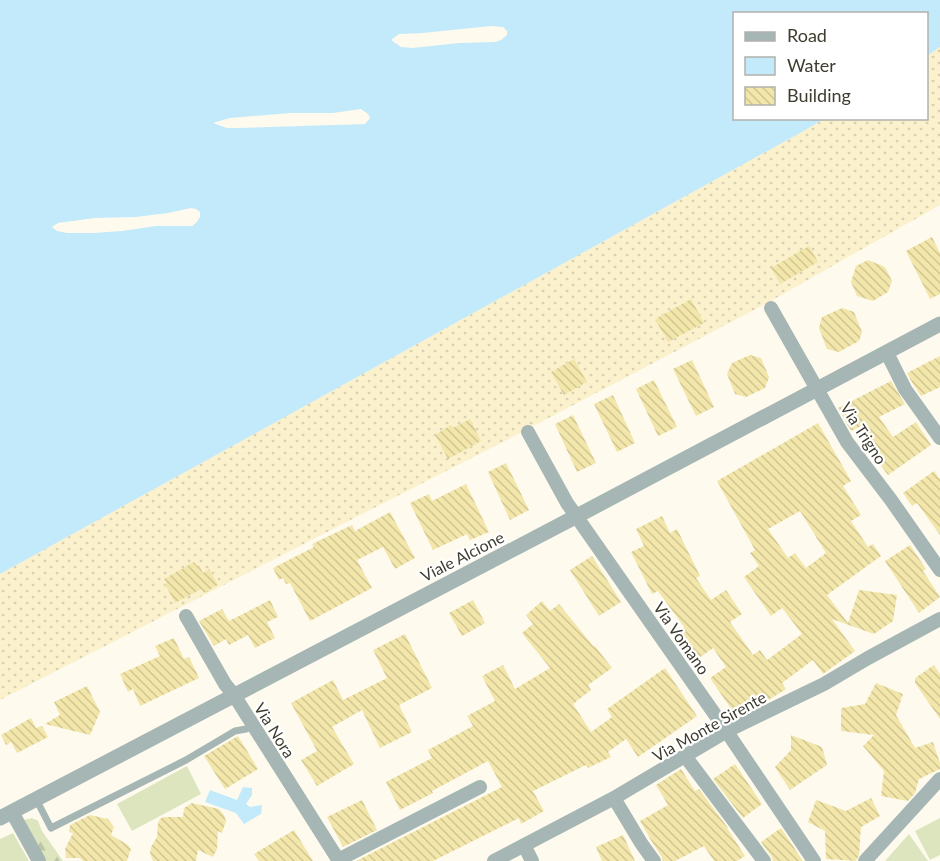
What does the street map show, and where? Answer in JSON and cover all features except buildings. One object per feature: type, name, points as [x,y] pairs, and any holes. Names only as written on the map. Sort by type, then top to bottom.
[{"type":"street","name":"Via Trigno","points":[[771,308],[847,442],[940,570]]},
{"type":"street","name":"Viale Alcione","points":[[6,815],[940,324]]},
{"type":"street","points":[[887,353],[905,388],[940,438]]},
{"type":"street","name":"Via Vomano","points":[[528,432],[562,494],[727,731],[814,861]]},
{"type":"street","name":"Via Nora","points":[[186,616],[225,684],[338,860]]},
{"type":"street","name":"Via Monte Sirente","points":[[494,861],[614,798],[727,731],[824,684],[940,619]]},
{"type":"street","points":[[685,756],[764,861]]},
{"type":"street","points":[[865,861],[940,779]]},
{"type":"street","points":[[338,860],[480,787]]},
{"type":"street","points":[[614,798],[654,861]]},
{"type":"street","points":[[6,815],[39,861]]},
{"type":"street","points":[[524,845],[532,861]]},
{"type":"lane","points":[[36,799],[51,828],[186,760],[235,731],[252,725]]},
{"type":"green space","points":[[187,766],[201,794],[132,831],[117,804]]},
{"type":"green space","points":[[32,818],[38,821],[42,831],[63,861],[45,861],[23,820]]},
{"type":"green space","points":[[940,818],[940,855],[930,860],[915,831]]},
{"type":"green space","points":[[13,833],[29,861],[0,861],[0,839]]},
{"type":"green space","points":[[909,834],[928,861],[885,861]]},
{"type":"sand","points":[[940,47],[940,205],[769,302],[522,432],[0,700],[0,574],[822,120],[928,120],[928,55]]},
{"type":"water","points":[[0,0],[940,0],[940,47],[928,55],[928,12],[733,12],[733,120],[822,120],[0,574]]},
{"type":"water","points":[[243,787],[252,788],[252,795],[246,804],[250,807],[262,805],[261,814],[244,824],[236,813],[205,802],[210,790],[237,800]]},
{"type":"pier","points":[[491,26],[503,27],[507,35],[495,42],[412,48],[401,47],[391,40],[399,34]]},
{"type":"pier","points":[[361,109],[370,118],[365,124],[227,128],[213,123],[230,118],[291,113],[333,113]]},
{"type":"pier","points":[[191,208],[200,212],[200,217],[192,226],[156,226],[93,233],[67,233],[57,231],[52,227],[58,223],[95,218],[136,217]]}]
